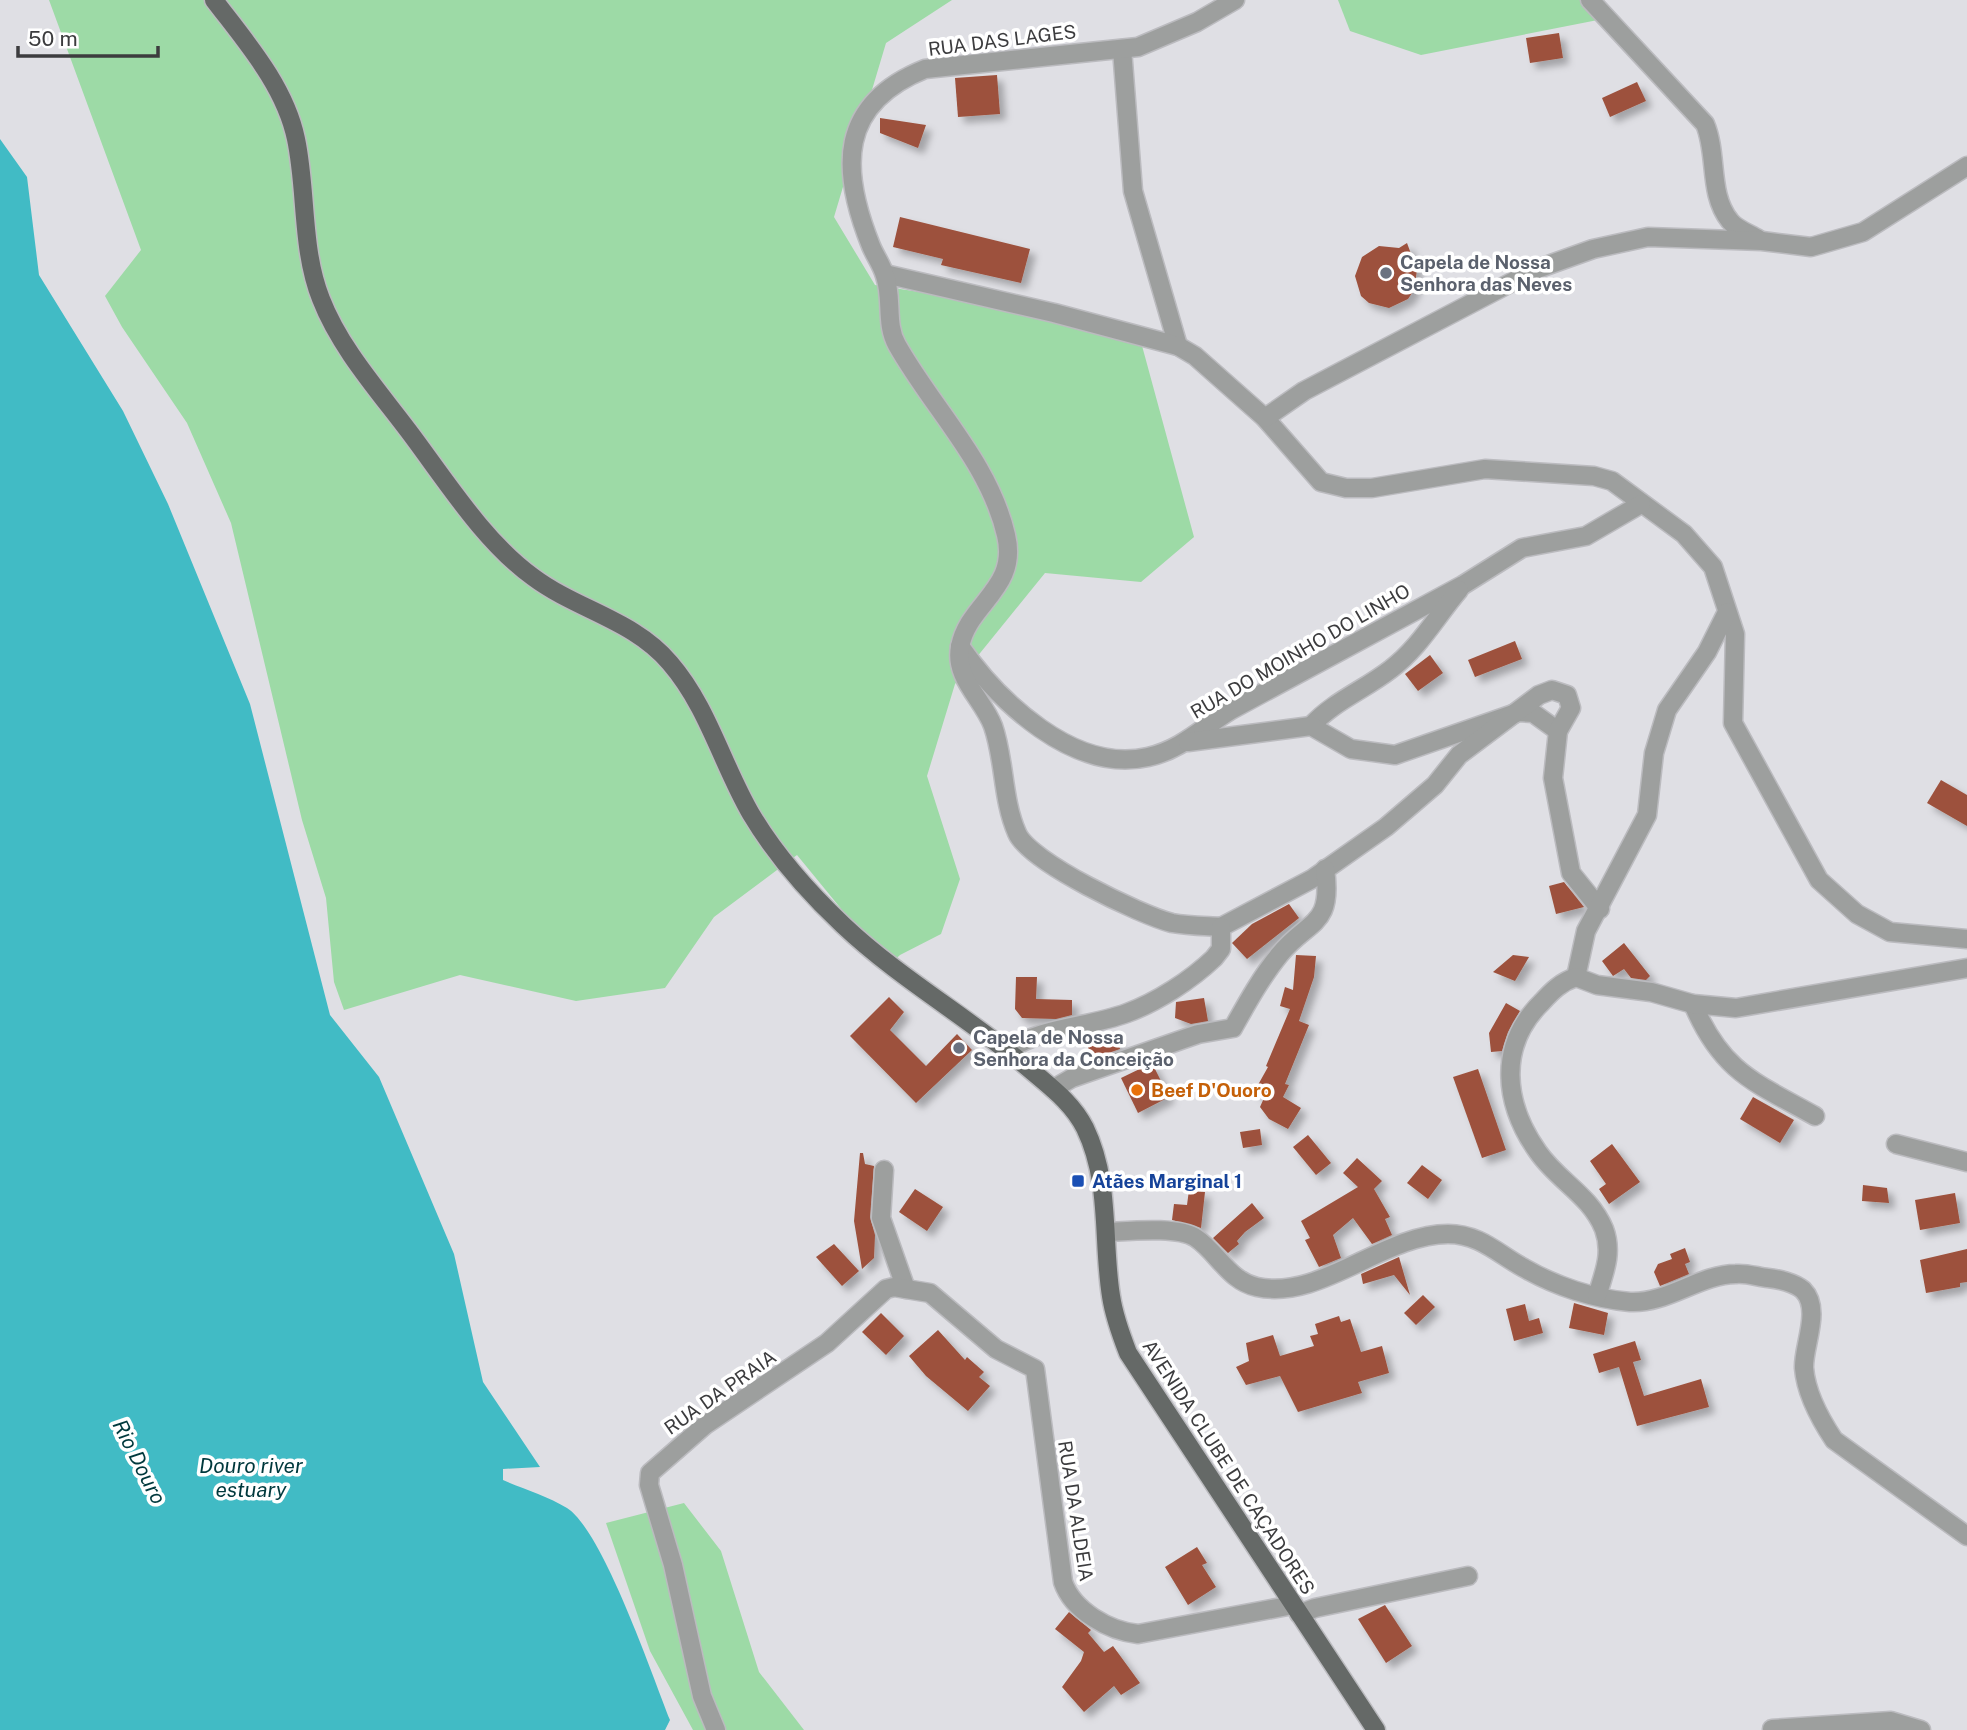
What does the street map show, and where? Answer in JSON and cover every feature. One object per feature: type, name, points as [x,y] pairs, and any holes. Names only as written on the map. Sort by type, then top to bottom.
[{"type":"main road","name":"AVENIDA CLUBE DE CAÇADORES","points":[[214,0],[269,75],[287,107],[296,139],[313,273],[321,300],[337,331],[419,445],[481,524],[520,566],[555,591],[626,627],[668,660],[699,704],[750,813],[810,894],[863,942],[1008,1050],[1073,1108],[1089,1137],[1100,1175],[1110,1291],[1114,1314],[1128,1353],[1376,1730]]},
{"type":"street","name":"RUA DAS LAGES","points":[[960,646],[965,630],[1005,576],[1009,557],[1007,538],[992,496],[978,468],[891,334],[885,274],[859,211],[851,169],[855,133],[861,117],[873,101],[896,83],[925,69],[1122,49],[1165,38],[1235,0]]},
{"type":"street","points":[[1590,0],[1704,124],[1712,142],[1718,196],[1731,222],[1762,241]]},
{"type":"street","points":[[1122,49],[1133,191],[1178,346]]},
{"type":"street","points":[[1265,418],[1304,391],[1468,303],[1562,260],[1623,241],[1648,237],[1762,241],[1811,247],[1863,232],[1967,166]]},
{"type":"street","points":[[885,274],[1054,313],[1178,346],[1195,356],[1265,418],[1321,482],[1346,488],[1373,488],[1485,469],[1594,476],[1612,481],[1684,534],[1713,567],[1735,634],[1733,723],[1819,880],[1857,914],[1890,932],[1967,939]]},
{"type":"street","name":"RUA DO MOINHO DO LINHO","points":[[960,646],[976,669],[1021,712],[1077,748],[1106,758],[1149,757],[1187,742],[1207,724],[1463,585],[1522,548],[1586,536],[1641,504]]},
{"type":"street","points":[[1187,742],[1311,726],[1347,696],[1391,670],[1413,649],[1463,585]]},
{"type":"street","points":[[1576,977],[1580,947],[1647,815],[1654,753],[1667,710],[1707,652],[1727,612]]},
{"type":"street","points":[[960,646],[958,662],[962,676],[986,711],[993,728],[1002,782],[1017,836],[1051,867],[1153,916],[1188,925],[1221,927],[1325,869],[1386,827],[1435,785],[1459,755],[1545,691],[1562,691],[1570,700],[1571,708],[1558,731],[1553,778],[1565,853],[1578,885],[1600,909]]},
{"type":"street","points":[[1311,726],[1351,749],[1395,755],[1519,712],[1533,713],[1558,731]]},
{"type":"street","points":[[1053,1089],[1072,1078],[1198,1034],[1233,1028],[1280,953],[1313,926],[1321,915],[1327,883],[1325,869]]},
{"type":"street","points":[[1008,1050],[1027,1037],[1127,1013],[1151,1002],[1214,958],[1221,949],[1221,927]]},
{"type":"street","points":[[1597,1296],[1608,1264],[1604,1229],[1580,1192],[1546,1162],[1527,1134],[1519,1115],[1510,1071],[1512,1048],[1524,1021],[1558,986],[1576,977],[1597,985],[1651,992],[1693,1004],[1736,1008],[1967,968]]},
{"type":"street","points":[[1693,1004],[1713,1046],[1729,1065],[1815,1116]]},
{"type":"street","points":[[1896,1144],[1967,1162]]},
{"type":"street","points":[[884,1170],[881,1218],[906,1289]]},
{"type":"street","points":[[1107,1232],[1179,1233],[1195,1237],[1241,1283],[1274,1290],[1295,1287],[1398,1246],[1432,1236],[1468,1236],[1484,1242],[1538,1276],[1597,1296],[1645,1302],[1737,1273],[1774,1279],[1802,1290],[1807,1298],[1811,1320],[1804,1366],[1807,1383],[1829,1433],[1863,1464],[1967,1536]]},
{"type":"street","name":"RUA DA PRAIA","points":[[716,1730],[702,1696],[674,1565],[649,1485],[650,1473],[705,1425],[827,1343],[886,1289],[906,1289]]},
{"type":"street","name":"RUA DA ALDEIA","points":[[906,1289],[930,1293],[996,1349],[1035,1369],[1063,1582],[1067,1593],[1088,1613],[1122,1632],[1138,1634],[1296,1610]]},
{"type":"street","points":[[1296,1610],[1468,1576]]},
{"type":"street","points":[[1772,1729],[1891,1721],[1921,1730]]},
{"type":"green space","points":[[49,0],[952,0],[886,43],[834,217],[875,285],[1014,307],[1141,342],[1194,537],[1141,582],[1045,573],[955,684],[927,776],[960,879],[941,934],[900,955],[888,966],[797,855],[714,917],[665,988],[576,1001],[460,975],[344,1010],[334,982],[326,898],[302,820],[231,523],[187,423],[122,327],[105,296],[141,250]]},
{"type":"green space","points":[[1338,0],[1596,0],[1608,18],[1421,55],[1350,31]]},
{"type":"green space","points":[[684,1503],[721,1551],[759,1672],[804,1730],[693,1730],[650,1651],[606,1523]]},
{"type":"water","name":"Douro river estuary","points":[[0,139],[27,177],[39,275],[123,411],[168,504],[250,704],[330,1015],[379,1077],[454,1254],[483,1382],[540,1467],[503,1469],[503,1480],[567,1508],[581,1522],[596,1545],[639,1639],[670,1720],[665,1730],[0,1730]]},
{"type":"building","points":[[1559,33],[1563,58],[1530,63],[1526,38]]},
{"type":"building","points":[[997,75],[1000,114],[958,117],[955,78]]},
{"type":"building","points":[[1637,82],[1646,101],[1610,117],[1602,98]]},
{"type":"building","points":[[880,118],[926,125],[918,148],[880,133]]},
{"type":"building","points":[[900,217],[1030,249],[1021,283],[941,265],[943,259],[893,247]]},
{"type":"building","name":"Capela de Nossa Senhora das Neves","points":[[1407,243],[1417,270],[1414,290],[1408,299],[1389,308],[1369,303],[1361,296],[1355,276],[1362,257],[1379,246],[1399,248]]},
{"type":"building","points":[[1515,641],[1522,659],[1475,677],[1468,660]]},
{"type":"building","points":[[1430,655],[1443,673],[1418,691],[1405,674]]},
{"type":"building","points":[[1941,780],[1967,795],[1967,826],[1927,803]]},
{"type":"building","points":[[1564,882],[1584,907],[1556,914],[1549,886]]},
{"type":"building","points":[[1289,904],[1299,918],[1247,959],[1232,943],[1252,924]]},
{"type":"building","points":[[1624,943],[1650,976],[1646,980],[1631,978],[1624,969],[1613,976],[1602,961]]},
{"type":"building","points":[[1296,955],[1316,956],[1314,977],[1299,1021],[1309,1025],[1285,1084],[1289,1085],[1283,1097],[1301,1108],[1288,1129],[1269,1119],[1260,1107],[1264,1098],[1254,1092],[1268,1067],[1266,1066],[1290,1009],[1280,1006],[1285,987],[1293,990]]},
{"type":"building","points":[[1513,955],[1529,957],[1515,981],[1493,972]]},
{"type":"building","points":[[1016,977],[1037,977],[1036,999],[1072,1000],[1072,1015],[1056,1019],[1022,1018],[1015,1009]]},
{"type":"building","points":[[889,997],[904,1012],[890,1030],[926,1066],[957,1034],[972,1050],[916,1103],[850,1036]]},
{"type":"building","points":[[1204,998],[1208,1021],[1191,1024],[1175,1018],[1176,1002]]},
{"type":"building","points":[[1506,1003],[1520,1011],[1508,1032],[1502,1051],[1491,1052],[1489,1033]]},
{"type":"building","points":[[1117,1038],[1120,1049],[1091,1059],[1088,1047]]},
{"type":"building","points":[[1152,1063],[1169,1097],[1138,1113],[1121,1078]]},
{"type":"building","points":[[1478,1069],[1506,1150],[1482,1158],[1453,1077]]},
{"type":"building","points":[[1753,1097],[1794,1120],[1780,1143],[1740,1119]]},
{"type":"building","points":[[1260,1129],[1262,1145],[1243,1148],[1240,1132]]},
{"type":"building","points":[[1308,1135],[1331,1163],[1316,1175],[1293,1147]]},
{"type":"building","points":[[1612,1144],[1640,1182],[1609,1204],[1599,1189],[1606,1184],[1590,1161]]},
{"type":"building","points":[[860,1153],[863,1153],[865,1164],[874,1166],[870,1217],[875,1235],[874,1258],[862,1269],[854,1221]]},
{"type":"building","points":[[1357,1158],[1382,1181],[1374,1189],[1390,1217],[1385,1219],[1392,1235],[1372,1244],[1353,1218],[1333,1235],[1341,1258],[1319,1267],[1305,1240],[1310,1238],[1301,1221],[1358,1187],[1343,1173]]},
{"type":"building","points":[[1422,1165],[1442,1180],[1428,1199],[1407,1183]]},
{"type":"building","points":[[1863,1185],[1887,1188],[1889,1203],[1862,1201]]},
{"type":"building","points":[[915,1189],[943,1207],[927,1231],[899,1212]]},
{"type":"building","points":[[1189,1190],[1205,1192],[1201,1228],[1172,1220],[1174,1204],[1187,1205]]},
{"type":"building","points":[[1955,1193],[1960,1223],[1920,1230],[1915,1200]]},
{"type":"building","points":[[1252,1203],[1264,1218],[1245,1232],[1237,1241],[1239,1244],[1228,1253],[1213,1238]]},
{"type":"building","points":[[834,1244],[859,1271],[842,1286],[816,1257]]},
{"type":"building","points":[[1685,1248],[1690,1262],[1685,1264],[1689,1274],[1660,1286],[1654,1272],[1658,1264],[1672,1259],[1670,1254]]},
{"type":"building","points":[[1967,1249],[1967,1282],[1960,1283],[1960,1287],[1926,1293],[1920,1260]]},
{"type":"building","points":[[1399,1257],[1410,1295],[1394,1275],[1363,1284],[1361,1274]]},
{"type":"building","points":[[1423,1295],[1435,1307],[1416,1325],[1404,1313]]},
{"type":"building","points":[[1574,1303],[1608,1313],[1604,1335],[1569,1328]]},
{"type":"building","points":[[1525,1304],[1529,1321],[1539,1318],[1543,1333],[1514,1341],[1506,1309]]},
{"type":"building","points":[[881,1313],[904,1336],[886,1355],[862,1332]]},
{"type":"building","points":[[1339,1316],[1341,1322],[1350,1319],[1361,1352],[1382,1346],[1389,1373],[1358,1382],[1362,1393],[1298,1412],[1280,1376],[1246,1385],[1236,1367],[1249,1361],[1246,1343],[1273,1335],[1280,1356],[1314,1346],[1310,1336],[1318,1334],[1315,1324]]},
{"type":"building","points":[[938,1330],[965,1360],[967,1357],[984,1372],[979,1377],[990,1386],[968,1411],[926,1376],[909,1356]]},
{"type":"building","points":[[1635,1341],[1641,1360],[1633,1362],[1644,1396],[1701,1379],[1709,1407],[1637,1426],[1619,1367],[1599,1373],[1593,1354]]},
{"type":"building","points":[[1197,1547],[1207,1563],[1202,1565],[1216,1587],[1188,1605],[1165,1567]]},
{"type":"building","points":[[1385,1605],[1412,1646],[1386,1663],[1358,1619]]},
{"type":"building","points":[[1069,1612],[1091,1630],[1088,1633],[1104,1652],[1113,1646],[1140,1683],[1121,1695],[1114,1686],[1084,1712],[1062,1687],[1081,1661],[1084,1652],[1055,1629]]},
{"type":"place","name":"Capela de Nossa Senhora das Neves","points":[[1386,273]]},
{"type":"place","name":"Capela de Nossa Senhora da Conceição","points":[[959,1048]]},
{"type":"place","name":"Beef D'Ouoro","points":[[1137,1090]]},
{"type":"place","name":"Atães Marginal 1","points":[[1078,1181]]},
{"type":"water label","name":"Rio Douro","points":[[139,1462]]}]
